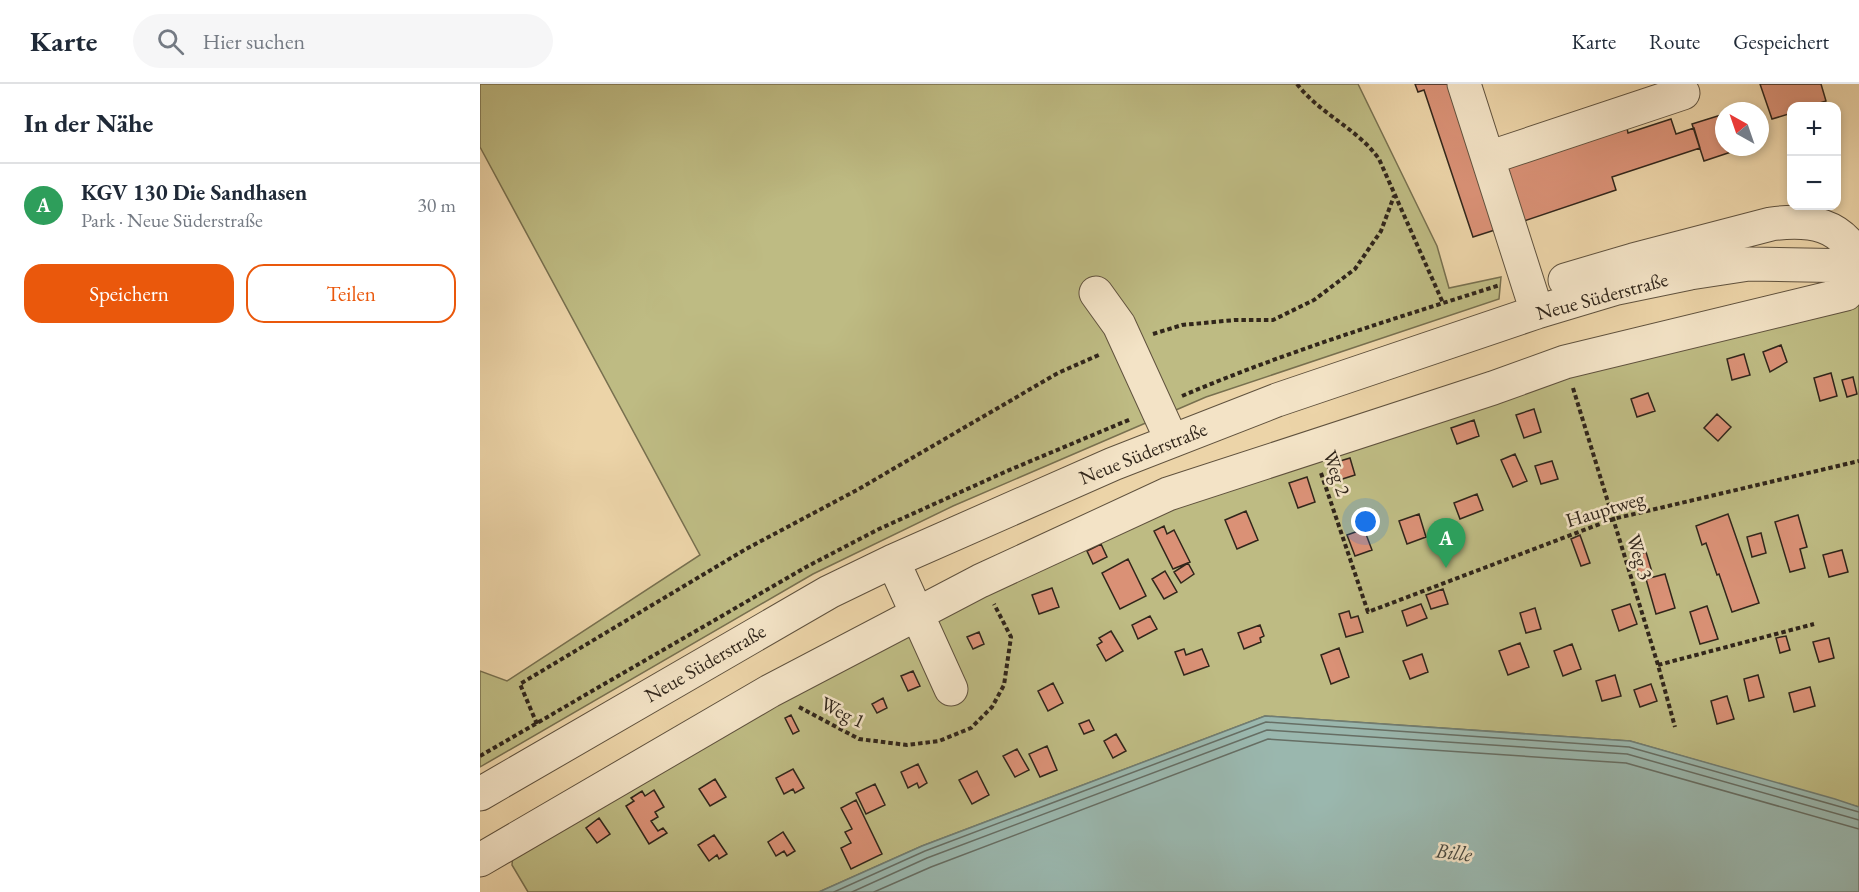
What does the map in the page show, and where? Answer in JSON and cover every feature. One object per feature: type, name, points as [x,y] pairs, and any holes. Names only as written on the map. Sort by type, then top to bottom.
[{"type":"street","points":[[480,860],[770,691],[980,581],[1168,494],[1493,388],[1565,362],[1846,294],[1859,265],[1853,248],[1843,237],[1828,228],[1811,222],[1794,221],[1771,224],[1633,260],[1534,301],[1464,84]]},
{"type":"street","points":[[1488,158],[1683,93]]},
{"type":"street","name":"Neue Süderstraße","points":[[480,794],[829,592],[893,561],[1172,441],[1534,301],[1749,264],[1859,265]]},
{"type":"street","points":[[1096,293],[1119,325],[1172,441]]},
{"type":"street","points":[[893,561],[951,689]]},
{"type":"path","points":[[1297,84],[1318,107],[1371,148],[1386,172],[1394,196],[1443,303]]},
{"type":"path","points":[[537,723],[520,684],[746,549],[857,490],[1058,373],[1127,342],[1182,325],[1235,320],[1273,320],[1314,300],[1355,269],[1382,231],[1394,196]]},
{"type":"path","name":"Weg 3","points":[[1565,362],[1675,727]]},
{"type":"path","name":"Weg 2","points":[[1312,446],[1368,612]]},
{"type":"path","name":"Hauptweg","points":[[1368,612],[1613,519],[1859,461]]},
{"type":"path","points":[[980,581],[1011,637]]},
{"type":"path","points":[[1658,665],[1814,624]]},
{"type":"path","name":"Weg 1","points":[[770,691],[860,740],[907,745]]},
{"type":"shaded area","points":[[480,84],[1358,84],[1437,246],[1449,288],[1501,277],[1499,299],[1206,397],[953,506],[813,574],[480,767],[480,671],[507,681],[700,555],[480,147]]},
{"type":"shaded area","points":[[1859,299],[1859,807],[1630,741],[1265,716],[922,846],[819,892],[528,892],[512,865],[513,853],[726,722],[1153,515],[1626,353]]},
{"type":"water","name":"Bille","points":[[1265,716],[1630,741],[1835,799],[1859,807],[1859,892],[819,892],[922,846]]},
{"type":"building","points":[[1415,84],[1450,84],[1498,229],[1473,237],[1424,90],[1418,92]]},
{"type":"building","points":[[1760,84],[1821,84],[1826,101],[1787,102],[1787,114],[1772,119],[1769,102],[1766,102]]},
{"type":"building","points":[[1715,117],[1715,156],[1719,156],[1704,161],[1692,124]]},
{"type":"building","points":[[1671,119],[1676,134],[1694,128],[1700,148],[1612,177],[1616,190],[1515,224],[1494,158],[1627,128],[1628,133]]},
{"type":"building","points":[[1781,345],[1787,362],[1770,372],[1763,352]]},
{"type":"building","points":[[1744,354],[1750,375],[1732,380],[1727,359]]},
{"type":"building","points":[[1831,373],[1837,396],[1820,401],[1814,378]]},
{"type":"building","points":[[1853,377],[1857,394],[1847,397],[1842,380]]},
{"type":"building","points":[[1648,393],[1655,411],[1637,417],[1631,399]]},
{"type":"building","points":[[1534,409],[1541,432],[1524,438],[1516,415]]},
{"type":"building","points":[[1717,414],[1731,427],[1718,441],[1704,428]]},
{"type":"building","points":[[1474,420],[1479,436],[1457,444],[1451,428]]},
{"type":"building","points":[[1515,454],[1527,481],[1513,487],[1501,460]]},
{"type":"building","points":[[1350,458],[1355,475],[1333,482],[1327,465]]},
{"type":"building","points":[[1552,461],[1558,479],[1541,484],[1535,466]]},
{"type":"building","points":[[1307,477],[1315,502],[1298,508],[1289,483]]},
{"type":"building","points":[[1477,494],[1483,510],[1460,519],[1454,503]]},
{"type":"building","points":[[1246,511],[1258,540],[1237,549],[1225,520]]},
{"type":"building","points":[[1419,514],[1426,537],[1407,544],[1399,521]]},
{"type":"building","points":[[1728,514],[1759,603],[1732,612],[1719,574],[1717,575],[1706,543],[1702,545],[1696,526]]},
{"type":"building","points":[[1798,515],[1807,547],[1800,549],[1805,568],[1790,572],[1775,522]]},
{"type":"building","points":[[1164,526],[1167,534],[1174,530],[1190,562],[1173,569],[1154,531]]},
{"type":"building","points":[[1364,529],[1372,550],[1355,556],[1347,535]]},
{"type":"building","points":[[1761,533],[1766,553],[1752,557],[1747,537]]},
{"type":"building","points":[[1580,535],[1590,563],[1581,566],[1571,539]]},
{"type":"building","points":[[1101,544],[1107,557],[1093,564],[1087,551]]},
{"type":"building","points":[[1842,550],[1848,572],[1829,577],[1823,555]]},
{"type":"building","points":[[1646,552],[1652,572],[1639,576],[1634,556]]},
{"type":"building","points":[[1128,559],[1146,596],[1120,609],[1102,573]]},
{"type":"building","points":[[1188,563],[1194,574],[1181,583],[1174,572]]},
{"type":"building","points":[[1165,571],[1177,592],[1164,599],[1152,579]]},
{"type":"building","points":[[1665,574],[1675,608],[1656,614],[1646,579]]},
{"type":"building","points":[[1052,588],[1059,607],[1039,614],[1032,595]]},
{"type":"building","points":[[1443,589],[1448,604],[1431,609],[1426,595]]},
{"type":"building","points":[[1421,604],[1427,618],[1407,626],[1402,611]]},
{"type":"building","points":[[1630,604],[1637,624],[1619,631],[1612,610]]},
{"type":"building","points":[[1707,606],[1718,639],[1700,644],[1690,612]]},
{"type":"building","points":[[1535,608],[1541,629],[1526,633],[1520,613]]},
{"type":"building","points":[[1349,611],[1351,618],[1358,616],[1363,632],[1346,637],[1339,614]]},
{"type":"building","points":[[1150,616],[1157,629],[1138,639],[1132,625]]},
{"type":"building","points":[[1260,625],[1264,636],[1260,638],[1261,642],[1244,649],[1238,633]]},
{"type":"building","points":[[1111,631],[1123,651],[1106,661],[1097,645],[1102,642],[1099,638]]},
{"type":"building","points":[[979,632],[984,644],[973,649],[967,637]]},
{"type":"building","points":[[1786,636],[1790,650],[1780,653],[1776,638]]},
{"type":"building","points":[[1829,638],[1834,658],[1819,662],[1813,642]]},
{"type":"building","points":[[1520,643],[1529,667],[1508,675],[1499,651]]},
{"type":"building","points":[[1572,644],[1581,669],[1563,676],[1554,651]]},
{"type":"building","points":[[1339,648],[1349,677],[1331,684],[1321,655]]},
{"type":"building","points":[[1184,649],[1186,655],[1202,649],[1209,666],[1184,675],[1175,652]]},
{"type":"building","points":[[1422,654],[1428,672],[1410,679],[1403,661]]},
{"type":"building","points":[[913,671],[920,686],[908,691],[901,676]]},
{"type":"building","points":[[1615,675],[1621,696],[1602,701],[1596,681]]},
{"type":"building","points":[[1758,675],[1764,697],[1749,701],[1744,679]]},
{"type":"building","points":[[1053,683],[1063,703],[1048,711],[1038,691]]},
{"type":"building","points":[[1651,684],[1657,701],[1640,707],[1634,690]]},
{"type":"building","points":[[1810,687],[1815,706],[1794,712],[1789,693]]},
{"type":"building","points":[[1727,696],[1734,719],[1717,724],[1711,701]]},
{"type":"building","points":[[883,698],[887,708],[877,713],[872,704]]},
{"type":"building","points":[[791,715],[799,731],[793,734],[785,718]]},
{"type":"building","points":[[1089,720],[1094,730],[1084,734],[1079,724]]},
{"type":"building","points":[[1116,734],[1126,751],[1113,758],[1104,741]]},
{"type":"building","points":[[1047,746],[1057,770],[1040,777],[1029,754]]},
{"type":"building","points":[[1017,749],[1029,770],[1015,777],[1003,756]]},
{"type":"building","points":[[918,764],[927,783],[919,788],[917,783],[908,788],[901,772]]},
{"type":"building","points":[[793,769],[804,788],[795,793],[793,789],[784,794],[776,778]]},
{"type":"building","points":[[977,771],[989,795],[972,804],[959,780]]},
{"type":"building","points":[[715,779],[726,797],[710,806],[699,789]]},
{"type":"building","points":[[875,784],[885,805],[866,814],[856,793]]},
{"type":"building","points":[[654,790],[664,807],[655,812],[658,817],[651,821],[658,831],[663,828],[667,833],[649,844],[626,806],[634,801],[631,798],[642,791],[645,796]]},
{"type":"building","points":[[856,800],[882,854],[851,869],[841,848],[851,843],[845,832],[852,829],[841,808]]},
{"type":"building","points":[[599,818],[610,834],[597,843],[586,828]]},
{"type":"building","points":[[783,832],[795,851],[787,856],[784,851],[776,856],[768,842]]},
{"type":"building","points":[[714,835],[727,854],[719,859],[717,855],[709,861],[698,845]]},
{"type":"place","name":"KGV 130 Die Sandhasen","points":[[1446,568]]}]
